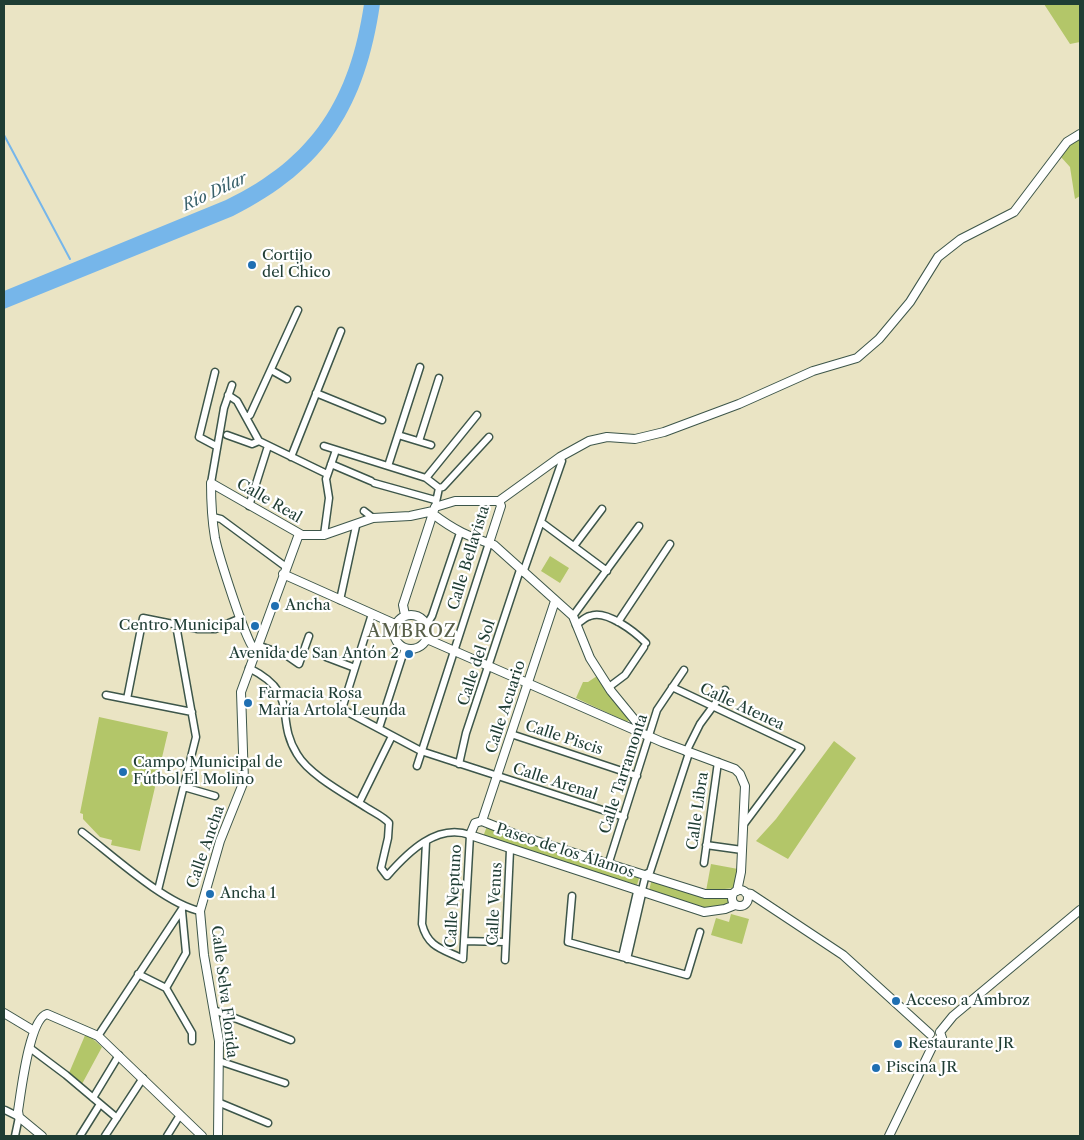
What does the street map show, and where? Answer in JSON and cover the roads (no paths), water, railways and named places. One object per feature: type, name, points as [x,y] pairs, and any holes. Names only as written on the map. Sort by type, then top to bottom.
[{"type":"street","points":[[499,500],[560,456],[588,441],[607,437],[635,439],[664,432],[739,404],[813,371],[857,358],[879,339],[910,302],[938,257],[961,239],[1014,212],[1067,142],[1080,134]]},
{"type":"street","points":[[247,417],[250,415],[298,310]]},
{"type":"street","points":[[291,456],[341,332]]},
{"type":"street","points":[[388,466],[420,367]]},
{"type":"street","points":[[271,370],[287,378]]},
{"type":"street","points":[[215,372],[199,437],[216,446]]},
{"type":"street","points":[[419,441],[439,378]]},
{"type":"street","points":[[232,385],[216,446],[211,484],[215,539],[241,618],[249,639],[256,648],[286,656],[299,664],[309,636]]},
{"type":"street","points":[[316,393],[382,420]]},
{"type":"street","points":[[228,395],[237,401],[259,442]]},
{"type":"street","points":[[426,478],[477,415]]},
{"type":"street","points":[[398,434],[431,445]]},
{"type":"street","points":[[227,435],[252,444],[259,442],[327,474]]},
{"type":"street","points":[[439,488],[443,487],[489,437]]},
{"type":"street","points":[[249,506],[268,446]]},
{"type":"street","points":[[324,446],[426,478],[439,488]]},
{"type":"street","points":[[324,535],[329,498],[327,474],[336,450]]},
{"type":"street","name":"Calle del Sol","points":[[459,764],[466,733],[562,461],[560,456]]},
{"type":"street","points":[[331,464],[434,508],[460,533],[484,544],[489,543],[522,571],[573,616],[590,658],[608,686],[638,724],[638,730]]},
{"type":"street","name":"Calle Real","points":[[211,484],[299,534],[324,535],[356,526],[373,518],[410,516],[455,502],[499,500]]},
{"type":"street","points":[[405,615],[403,605],[439,488]]},
{"type":"street","name":"Calle Bellavista","points":[[417,766],[501,506],[499,500]]},
{"type":"street","points":[[574,546],[602,509]]},
{"type":"street","points":[[364,510],[373,518]]},
{"type":"street","points":[[213,517],[221,519],[284,570],[340,600],[395,624]]},
{"type":"street","points":[[541,522],[607,570]]},
{"type":"street","points":[[340,600],[356,526]]},
{"type":"street","points":[[573,616],[639,526]]},
{"type":"street","points":[[427,624],[420,616],[405,615],[395,624],[395,639],[405,648],[418,648],[427,639],[427,624],[460,533]]},
{"type":"street","name":"Calle Ancha","points":[[200,910],[220,841],[244,781],[241,692],[284,570],[299,534]]},
{"type":"street","points":[[618,622],[670,544]]},
{"type":"street","name":"Calle Acuario","points":[[479,838],[497,776],[555,601]]},
{"type":"street","points":[[326,657],[354,668],[372,614]]},
{"type":"street","points":[[576,625],[590,615],[602,616],[634,631],[645,645],[626,672],[608,686]]},
{"type":"street","points":[[127,699],[143,618],[176,625],[215,629],[241,618]]},
{"type":"street","points":[[158,890],[196,737],[176,625]]},
{"type":"street","points":[[427,639],[688,753],[735,769],[744,780],[742,894]]},
{"type":"street","points":[[379,728],[405,648]]},
{"type":"street","points":[[249,668],[263,676],[282,696],[287,733],[302,761],[389,823],[388,838],[380,868],[387,876],[408,852],[453,830],[470,835],[475,823],[484,822]]},
{"type":"street","name":"Calle Arenal","points":[[354,668],[342,709],[421,751],[624,817]]},
{"type":"street","name":"Calle Tarramonta","points":[[609,862],[657,710],[684,670]]},
{"type":"street","name":"Calle Atenea","points":[[672,687],[800,748],[744,824]]},
{"type":"street","points":[[646,874],[650,872],[688,753],[712,706],[724,690]]},
{"type":"street","points":[[106,695],[192,712]]},
{"type":"street","name":"Calle Piscis","points":[[511,734],[637,776]]},
{"type":"street","points":[[359,803],[392,736]]},
{"type":"street","name":"Calle Libra","points":[[704,863],[718,762]]},
{"type":"street","points":[[184,787],[215,796]]},
{"type":"street","name":"Paseo de los Álamos","points":[[470,835],[510,850],[642,890],[704,912],[725,909],[734,905],[744,906],[742,894],[705,894],[609,862],[517,835],[484,822]]},
{"type":"street","points":[[82,832],[181,910],[200,910]]},
{"type":"street","name":"Calle Neptuno","points":[[426,842],[422,924],[425,937],[431,944],[463,959],[470,835]]},
{"type":"street","points":[[706,845],[742,850]]},
{"type":"street","name":"Calle Venus","points":[[504,960],[510,850]]},
{"type":"street","name":"Paseo de los Álamos","points":[[642,890],[646,874]]},
{"type":"street","points":[[625,958],[642,890]]},
{"type":"street","points":[[734,905],[732,900],[742,894],[757,899],[843,956],[930,1034]]},
{"type":"street","points":[[572,896],[568,942],[686,975],[700,932]]},
{"type":"street","points":[[98,1036],[181,910]]},
{"type":"street","points":[[166,988],[186,953],[181,910]]},
{"type":"street","name":"Calle Selva Florida","points":[[200,910],[204,955],[214,1010],[219,1061],[220,1103],[218,1136]]},
{"type":"street","points":[[940,1032],[953,1016],[1080,910]]},
{"type":"street","points":[[464,941],[505,942]]},
{"type":"street","points":[[138,974],[166,988],[192,1033],[192,1041]]},
{"type":"street","points":[[214,1010],[291,1040]]},
{"type":"street","points":[[4,1013],[34,1031]]},
{"type":"street","points":[[15,1136],[34,1031],[41,1018],[47,1014],[98,1036],[202,1136]]},
{"type":"street","points":[[930,1034],[940,1032]]},
{"type":"street","points":[[933,1045],[939,1045],[943,1040],[940,1032]]},
{"type":"street","points":[[930,1034],[929,1040],[933,1045]]},
{"type":"street","points":[[888,1136],[933,1045]]},
{"type":"street","points":[[30,1048],[117,1118]]},
{"type":"street","points":[[93,1098],[119,1055]]},
{"type":"street","points":[[219,1061],[285,1083]]},
{"type":"street","points":[[105,1136],[143,1078]]},
{"type":"street","points":[[220,1103],[268,1123]]},
{"type":"street","points":[[80,1136],[100,1104]]},
{"type":"street","points":[[5,1110],[19,1117],[38,1135]]},
{"type":"street","points":[[167,1136],[170,1128],[180,1115]]},
{"type":"water","points":[[364,4],[380,4],[364,74],[352,104],[336,131],[317,155],[294,177],[266,198],[233,216],[4,309],[4,291],[226,200],[282,165],[304,144],[322,122],[337,96],[349,68],[358,38]]},
{"type":"waterway","points":[[4,135],[70,259]]},
{"type":"place","name":"Cortijo del Chico","points":[[252,265]]},
{"type":"place","name":"Ancha","points":[[275,606]]},
{"type":"place","name":"Centro Municipal","points":[[255,626]]},
{"type":"place","name":"Avenida de San Antón 2","points":[[409,654]]},
{"type":"place","name":"Farmacia Rosa María Artola Leunda","points":[[248,703]]},
{"type":"place","name":"Campo Municipal de Fútbol El Molino","points":[[123,772]]},
{"type":"place","name":"Ancha 1","points":[[210,894]]},
{"type":"place","name":"Acceso a Ambroz","points":[[896,1001]]},
{"type":"place","name":"Restaurante JR","points":[[898,1044]]},
{"type":"place","name":"Piscina JR","points":[[876,1068]]},
{"type":"district","name":"AMBROZ","points":[[412,632]]},
{"type":"water label","name":"Río Dílar","points":[[215,192]]}]
